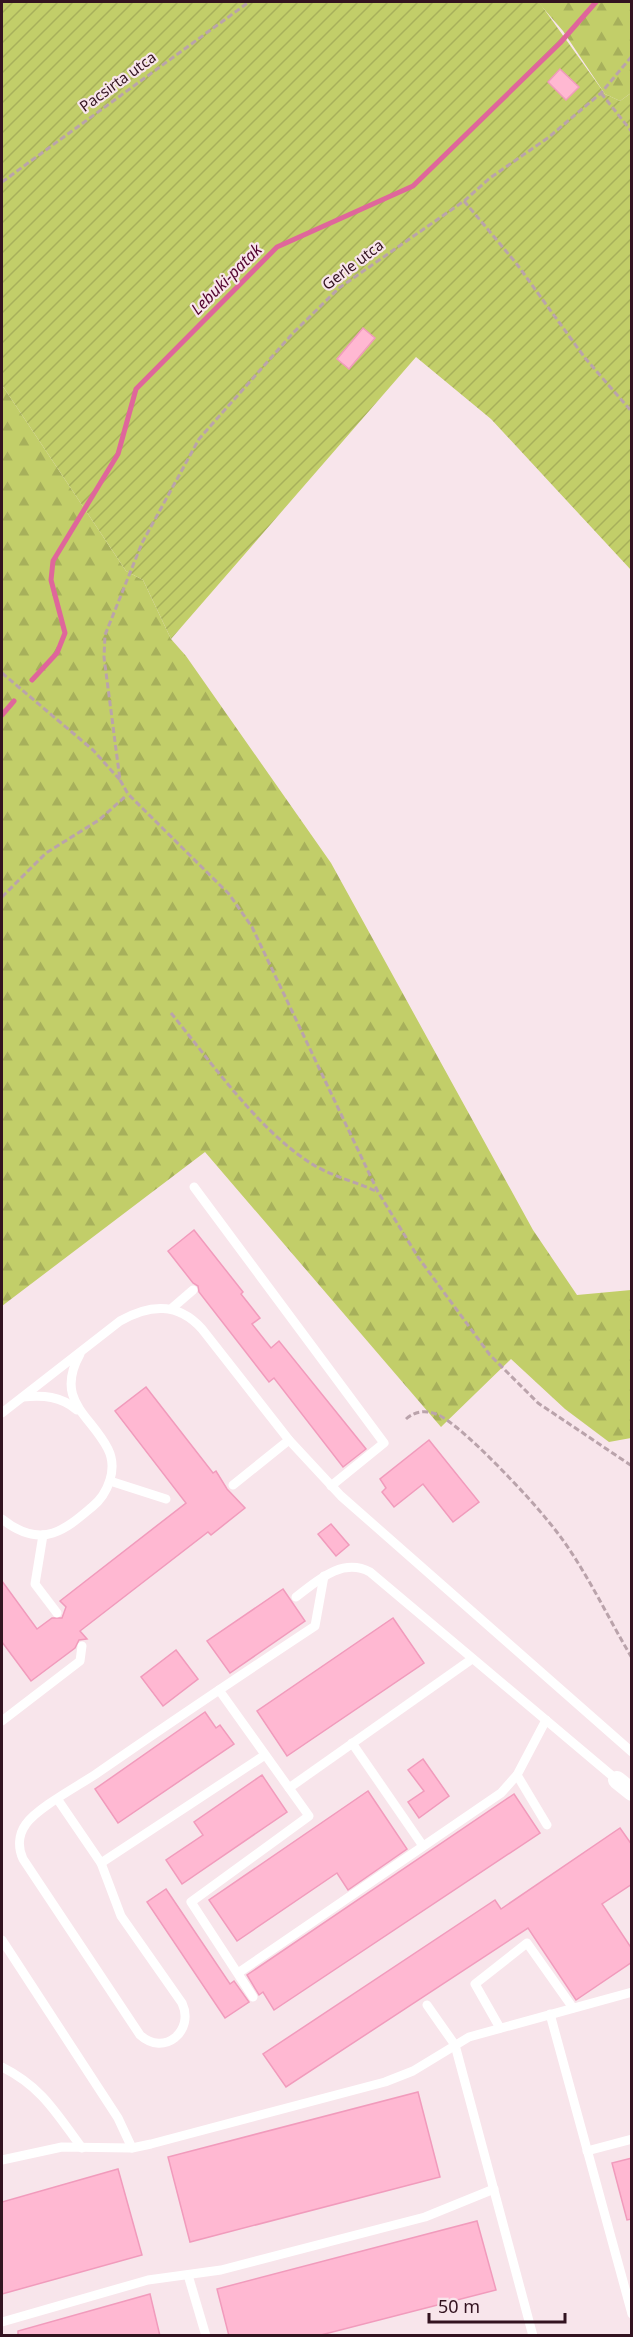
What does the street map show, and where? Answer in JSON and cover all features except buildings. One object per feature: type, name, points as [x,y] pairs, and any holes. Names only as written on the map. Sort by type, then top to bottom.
[{"type":"street","points":[[617,1780],[632,1792]]},
{"type":"lane","points":[[194,1187],[384,1443],[331,1486]]},
{"type":"lane","points":[[171,1308],[193,1290]]},
{"type":"lane","points":[[2,1413],[135,1313],[153,1308],[171,1308],[186,1314],[202,1329],[289,1440],[331,1486],[632,1752]]},
{"type":"lane","points":[[79,1411],[72,1380],[81,1352]]},
{"type":"lane","points":[[2,1519],[21,1531],[43,1535],[59,1531],[98,1502],[110,1481],[111,1461],[108,1449],[79,1411],[70,1404],[52,1397],[22,1397]]},
{"type":"lane","points":[[233,1485],[289,1440]]},
{"type":"lane","points":[[110,1481],[166,1499]]},
{"type":"lane","points":[[43,1535],[35,1584],[57,1613]]},
{"type":"lane","points":[[296,1597],[324,1576],[347,1567],[370,1572],[617,1780]]},
{"type":"lane","points":[[58,1800],[101,1863],[121,1916],[185,2008],[182,2031],[170,2042],[157,2044],[140,2035],[20,1853],[20,1839],[24,1827],[58,1800],[315,1626],[324,1576]]},
{"type":"lane","points":[[2,1720],[80,1661],[82,1646]]},
{"type":"lane","points":[[289,1788],[472,1659]]},
{"type":"lane","points":[[219,1689],[309,1816],[191,1902],[253,1996]]},
{"type":"lane","points":[[238,1972],[501,1793],[516,1775],[546,1720]]},
{"type":"lane","points":[[352,1743],[423,1846]]},
{"type":"lane","points":[[101,1863],[265,1755]]},
{"type":"lane","points":[[516,1775],[547,1825]]},
{"type":"lane","points":[[2,1940],[118,2118],[132,2148]]},
{"type":"lane","points":[[500,2028],[475,1984],[527,1943],[573,2008]]},
{"type":"lane","points":[[2,2160],[48,2149],[132,2148],[384,2082],[412,2071],[455,2044],[500,2028],[632,1992]]},
{"type":"lane","points":[[427,2005],[455,2044],[533,2336]]},
{"type":"lane","points":[[550,2014],[632,2314]]},
{"type":"lane","points":[[2,2067],[42,2094],[82,2148]]},
{"type":"lane","points":[[587,2151],[632,2139]]},
{"type":"lane","points":[[2,2322],[148,2280],[221,2271],[425,2217],[494,2189]]},
{"type":"lane","points":[[188,2275],[206,2336]]},
{"type":"path","name":"Pacsirta utca","points":[[2,182],[249,2]]},
{"type":"path","name":"Gerle utca","points":[[120,780],[104,657],[105,635],[142,543],[199,439],[293,333],[339,288],[464,201],[601,93],[632,56]]},
{"type":"path","points":[[601,93],[632,132]]},
{"type":"path","points":[[464,201],[516,263],[585,358],[632,412]]},
{"type":"path","points":[[2,673],[93,750],[120,780],[128,794],[229,894],[252,927],[378,1192],[418,1257],[490,1355],[538,1403],[632,1466]]},
{"type":"path","points":[[2,897],[46,853],[99,820],[128,794]]},
{"type":"path","points":[[171,1013],[243,1101],[288,1145],[313,1165],[378,1192]]},
{"type":"path","points":[[406,1419],[413,1413],[424,1411],[438,1414],[458,1426],[549,1521],[632,1658]]},
{"type":"green space","points":[[2,2],[539,2],[605,94],[620,101],[631,93],[631,570],[491,419],[416,357],[171,639],[143,580],[126,571],[2,385]]},
{"type":"green space","points":[[538,2],[631,2],[631,93],[620,101],[605,94],[563,31]]},
{"type":"green space","points":[[2,385],[126,571],[143,580],[171,639],[186,656],[331,863],[533,1230],[577,1295],[631,1290],[631,1438],[609,1442],[565,1409],[511,1359],[441,1427],[205,1152],[2,1306]]},
{"type":"waterway","name":"Lebuki-patak","points":[[32,680],[57,653],[65,633],[51,580],[53,561],[118,454],[136,389],[277,247],[413,186],[560,43],[596,2]]},
{"type":"waterway","name":"Lebuki-patak","points":[[2,715],[14,701]]}]
